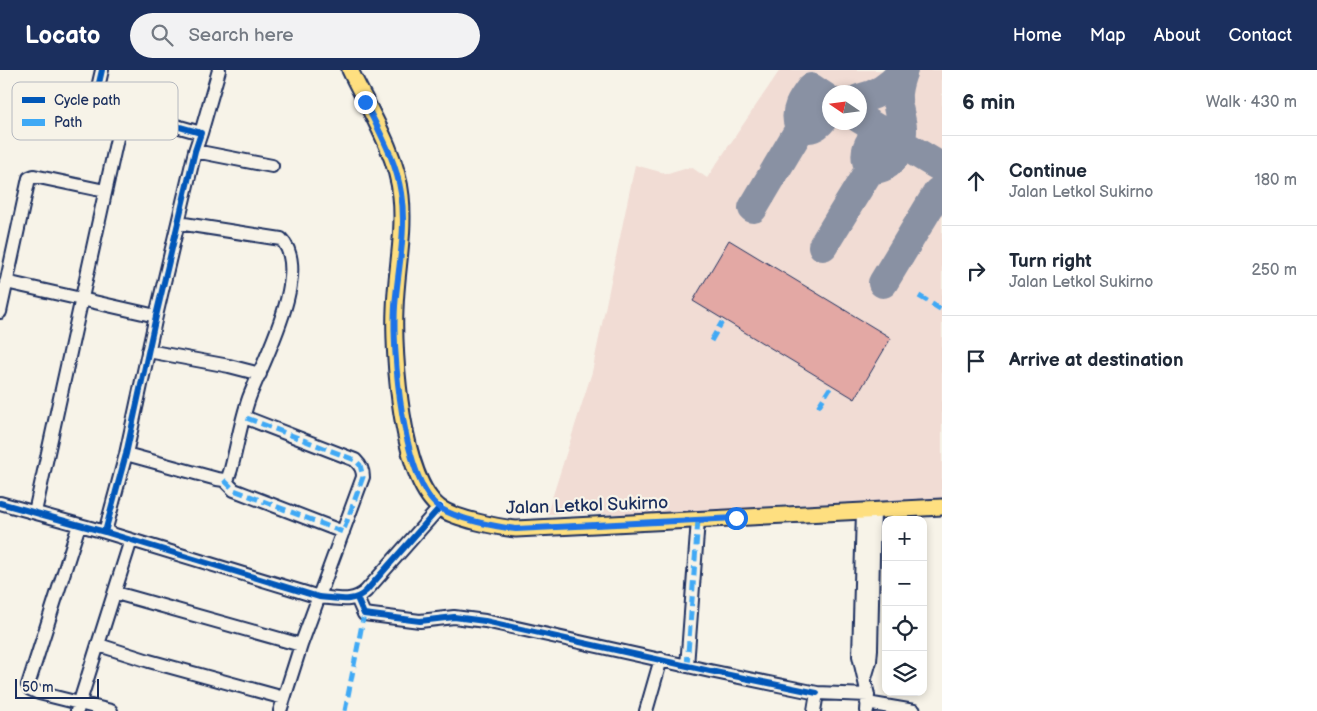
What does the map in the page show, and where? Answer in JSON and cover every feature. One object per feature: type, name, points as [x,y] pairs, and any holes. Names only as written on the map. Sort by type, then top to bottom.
[{"type":"main road","points":[[350,70],[382,136],[394,166],[401,193],[403,215],[395,308],[398,383],[408,444],[417,472],[427,492],[440,507]]},
{"type":"main road","name":"Jalan Letkol Sukirno","points":[[440,507],[476,521],[498,527],[516,529],[942,507]]},
{"type":"street","points":[[105,532],[126,454],[195,151],[219,70]]},
{"type":"street","points":[[178,127],[201,133]]},
{"type":"street","points":[[35,512],[117,140]]},
{"type":"street","points":[[195,151],[272,166]]},
{"type":"street","points":[[0,312],[29,178],[34,176],[105,192]]},
{"type":"street","points":[[178,223],[277,238],[285,243],[292,264],[290,289],[270,350],[248,399],[231,469],[228,478],[224,480]]},
{"type":"street","points":[[6,282],[156,316]]},
{"type":"street","points":[[148,351],[229,366],[260,374]]},
{"type":"street","points":[[244,417],[356,460],[360,465],[363,477],[301,645],[280,711]]},
{"type":"street","points":[[126,454],[224,480],[234,490],[343,532]]},
{"type":"street","points":[[0,503],[105,532],[319,597],[350,600],[357,598],[366,591],[440,507]]},
{"type":"street","points":[[867,703],[864,678],[870,661],[871,649],[868,511]]},
{"type":"street","points":[[687,666],[698,520]]},
{"type":"street","points":[[79,525],[28,685],[30,689],[39,693],[79,707],[111,711]]},
{"type":"street","points":[[79,707],[131,540]]},
{"type":"street","points":[[116,593],[301,645]]},
{"type":"street","points":[[357,598],[364,614],[420,621],[454,618],[485,621],[687,666],[914,711]]},
{"type":"street","points":[[99,645],[148,661],[284,698]]},
{"type":"street","points":[[646,711],[661,659]]},
{"type":"street","points":[[814,711],[817,693]]},
{"type":"shaded area","points":[[780,70],[942,70],[942,500],[781,505],[688,514],[547,514],[592,372],[635,165],[668,174],[691,167],[707,178]]},
{"type":"building","points":[[729,240],[891,338],[855,399],[693,301]]},
{"type":"taxiway","points":[[867,97],[884,89],[903,70]]},
{"type":"taxiway","points":[[880,130],[869,143],[866,153],[870,169],[884,166],[890,162],[901,143],[902,128],[897,93],[903,70]]},
{"type":"taxiway","points":[[822,95],[811,88],[798,110],[799,125],[809,128],[822,121]]},
{"type":"taxiway","points":[[867,123],[942,168]]},
{"type":"taxiway","points":[[753,208],[801,127]]},
{"type":"taxiway","points":[[823,246],[870,169]]},
{"type":"taxiway","points":[[883,283],[938,192]]},
{"type":"marked path","points":[[919,296],[942,310]]},
{"type":"marked path","points":[[711,341],[722,322]]},
{"type":"marked path","points":[[818,407],[830,388]]},
{"type":"marked path","points":[[224,480],[234,490],[343,532],[363,477],[360,465],[355,460],[244,417]]},
{"type":"marked path","points":[[687,666],[698,520]]},
{"type":"marked path","points":[[345,711],[364,614],[362,610]]},
{"type":"cycle path","points":[[99,82],[102,70]]},
{"type":"cycle path","points":[[105,532],[126,454],[156,316],[195,151],[201,133],[178,127]]},
{"type":"cycle path","points":[[0,503],[105,532],[319,597],[344,599],[356,598],[366,591],[440,507]]},
{"type":"cycle path","points":[[357,598],[364,614],[420,621],[454,617],[485,621],[817,693]]},
{"type":"route","points":[[365,102],[394,166],[401,193],[403,215],[395,308],[395,339],[398,383],[408,444],[417,472],[427,492],[440,507],[476,521],[498,527],[516,529],[736,518]]}]
